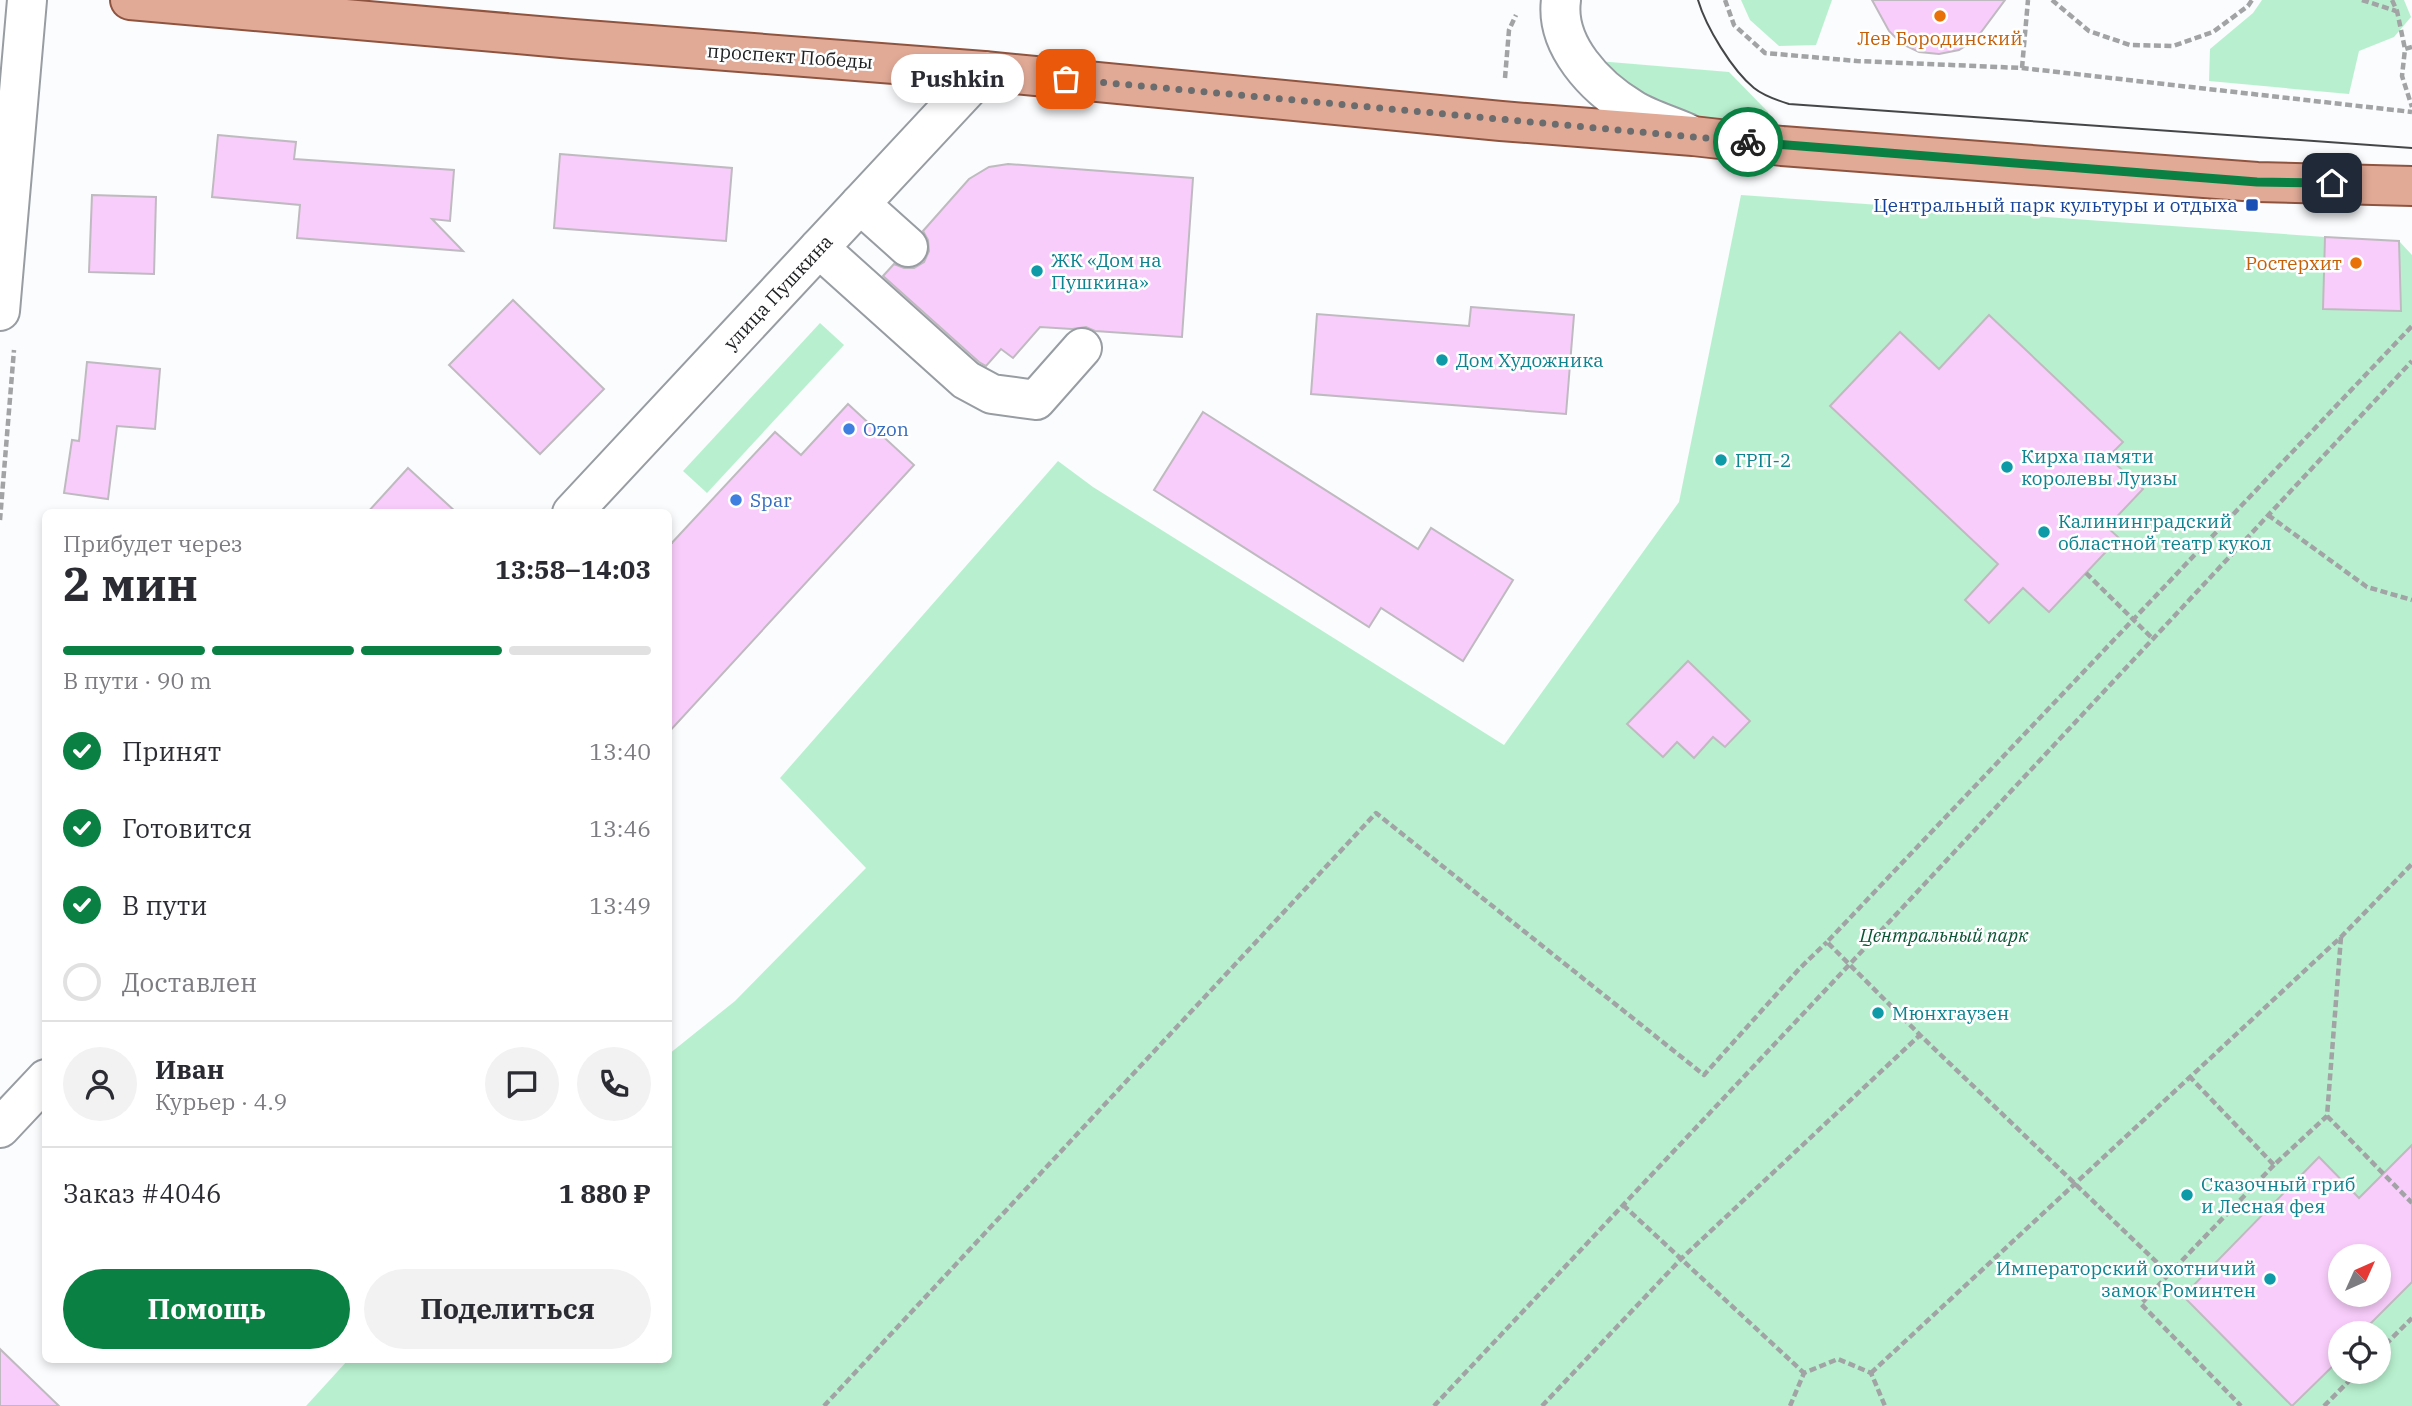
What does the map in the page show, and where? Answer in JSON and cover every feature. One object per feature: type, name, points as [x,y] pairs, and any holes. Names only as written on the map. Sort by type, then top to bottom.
[{"type":"main road","name":"проспект Победы","points":[[130,0],[368,10],[572,39],[984,71],[1782,146],[2257,182],[2412,186]]},
{"type":"street","points":[[0,311],[27,0]]},
{"type":"street","points":[[1561,0],[1559,14],[1563,33],[1590,75],[1633,110],[1693,136]]},
{"type":"street","name":"улица Пушкина","points":[[576,509],[984,71]]},
{"type":"street","points":[[860,204],[908,247]]},
{"type":"street","points":[[818,248],[966,380],[992,394],[1036,400],[1082,348]]},
{"type":"street","points":[[0,1128],[42,1083]]},
{"type":"path","points":[[1725,0],[1734,25],[1765,53],[1857,61],[2022,68],[2412,112]]},
{"type":"path","points":[[2022,68],[2028,0]]},
{"type":"path","points":[[2052,0],[2089,31],[2130,45],[2173,46],[2213,32],[2248,6],[2252,0]]},
{"type":"path","points":[[2362,0],[2397,11]]},
{"type":"path","points":[[2392,0],[2405,49],[2402,76],[2412,107]]},
{"type":"path","points":[[2405,49],[2412,47]]},
{"type":"path","points":[[824,1406],[1376,813],[1704,1075],[1799,969],[2412,326]]},
{"type":"path","points":[[1434,1406],[2412,361]]},
{"type":"path","points":[[2268,515],[2367,587],[2412,600]]},
{"type":"path","points":[[2086,573],[2153,639]]},
{"type":"path","points":[[1871,1373],[2341,937],[2412,864]]},
{"type":"path","points":[[2241,1406],[2141,1304],[2274,1165],[2327,1116],[2341,937]]},
{"type":"path","points":[[1827,942],[2169,1274]]},
{"type":"path","points":[[1542,1406],[1682,1258],[1920,1035]]},
{"type":"path","points":[[2189,1076],[2274,1165]]},
{"type":"path","points":[[2327,1116],[2412,1203]]},
{"type":"path","points":[[1623,1205],[1804,1373]]},
{"type":"path","points":[[2391,1339],[2412,1318]]},
{"type":"path","points":[[1790,1406],[1804,1373],[1838,1359],[1871,1373],[1885,1406]]},
{"type":"path","points":[[2324,1406],[2346,1384]]},
{"type":"green space","points":[[1741,0],[1832,0],[1816,45],[1779,46],[1750,20]]},
{"type":"green space","points":[[2262,0],[2404,0],[2411,17],[2394,37],[2359,51],[2349,94],[2209,81],[2210,49],[2253,13]]},
{"type":"green space","points":[[1598,61],[1729,72],[1768,112],[1770,136],[1644,104]]},
{"type":"green space","name":"Центральный парк","points":[[1741,195],[2325,237],[2323,309],[2401,311],[2399,241],[2412,255],[2412,1406],[306,1406],[345,1363],[672,1363],[672,1052],[735,1001],[866,868],[780,778],[1058,461],[1093,487],[1504,745],[1679,502]]},
{"type":"green space","points":[[820,323],[844,345],[707,493],[683,471]]},
{"type":"building","points":[[1872,0],[2005,0],[1976,39],[1959,50],[1939,54],[1919,52],[1902,44],[1889,31]]},
{"type":"building","points":[[218,135],[296,142],[294,159],[454,170],[450,221],[432,219],[463,251],[297,238],[300,205],[212,197]]},
{"type":"building","points":[[560,154],[732,168],[726,241],[554,228]]},
{"type":"building","name":"ЖК «Дом на Пушкина»","points":[[1008,164],[1193,178],[1182,337],[1095,331],[1086,327],[1040,327],[1013,358],[1001,349],[986,366],[883,276],[894,264],[914,268],[924,262],[929,251],[928,240],[923,231],[969,179],[989,167]]},
{"type":"building","points":[[92,195],[156,197],[154,274],[89,272]]},
{"type":"building","points":[[2325,237],[2399,241],[2401,311],[2323,309]]},
{"type":"building","points":[[513,300],[604,389],[540,454],[449,365]]},
{"type":"building","name":"Дом Художника","points":[[1471,307],[1574,315],[1566,414],[1311,394],[1317,314],[1469,326]]},
{"type":"building","name":"Кирха памяти королевы Луизы","points":[[1989,315],[2123,442],[2108,457],[2143,489],[2107,527],[2119,538],[2049,612],[2023,588],[1989,623],[1965,600],[1998,564],[1830,406],[1900,332],[1939,369]]},
{"type":"building","points":[[87,362],[160,369],[155,429],[117,426],[108,499],[64,493],[72,440],[79,441]]},
{"type":"building","points":[[848,404],[914,465],[672,729],[672,543],[775,432],[801,455]]},
{"type":"building","points":[[1203,412],[1418,549],[1431,528],[1513,580],[1463,661],[1381,608],[1369,627],[1154,490]]},
{"type":"building","points":[[408,468],[453,509],[371,509]]},
{"type":"building","points":[[1688,661],[1750,721],[1725,747],[1713,737],[1694,758],[1677,742],[1663,757],[1627,724]]},
{"type":"building","name":"Императорский охотничий замок Роминтен","points":[[2412,1145],[2412,1282],[2391,1303],[2391,1244],[2328,1244],[2328,1307],[2387,1307],[2373,1321],[2328,1321],[2328,1371],[2292,1406],[2183,1296],[2319,1157],[2359,1198]]},
{"type":"building","points":[[0,1349],[59,1406],[0,1406]]},
{"type":"tram line","points":[[1698,0],[1713,35],[1737,70],[1758,91],[1789,104],[2412,148]]},
{"type":"way so far","points":[[1066,79],[1748,142]]},
{"type":"place","name":"Лев Бородинский","points":[[1940,16]]},
{"type":"place","name":"Pushkin","points":[[1066,79]]},
{"type":"place","name":"Центральный парк культуры и отдыха","points":[[2252,205]]},
{"type":"place","name":"Ростерхит","points":[[2356,263]]},
{"type":"place","name":"ЖК «Дом на Пушкина»","points":[[1037,271]]},
{"type":"place","name":"Дом Художника","points":[[1442,360]]},
{"type":"place","name":"Ozon","points":[[849,429]]},
{"type":"place","name":"ГРП-2","points":[[1721,460]]},
{"type":"place","name":"Кирха памяти королевы Луизы","points":[[2007,467]]},
{"type":"place","name":"Spar","points":[[736,500]]},
{"type":"place","name":"Калининградский областной театр кукол","points":[[2044,532]]},
{"type":"place","name":"Мюнхгаузен","points":[[1878,1013]]},
{"type":"place","name":"Сказочный гриб и Лесная фея","points":[[2187,1195]]},
{"type":"place","name":"Императорский охотничий замок Роминтен","points":[[2270,1279]]},
{"type":"route","points":[[1748,142],[2257,182],[2332,183]]}]
